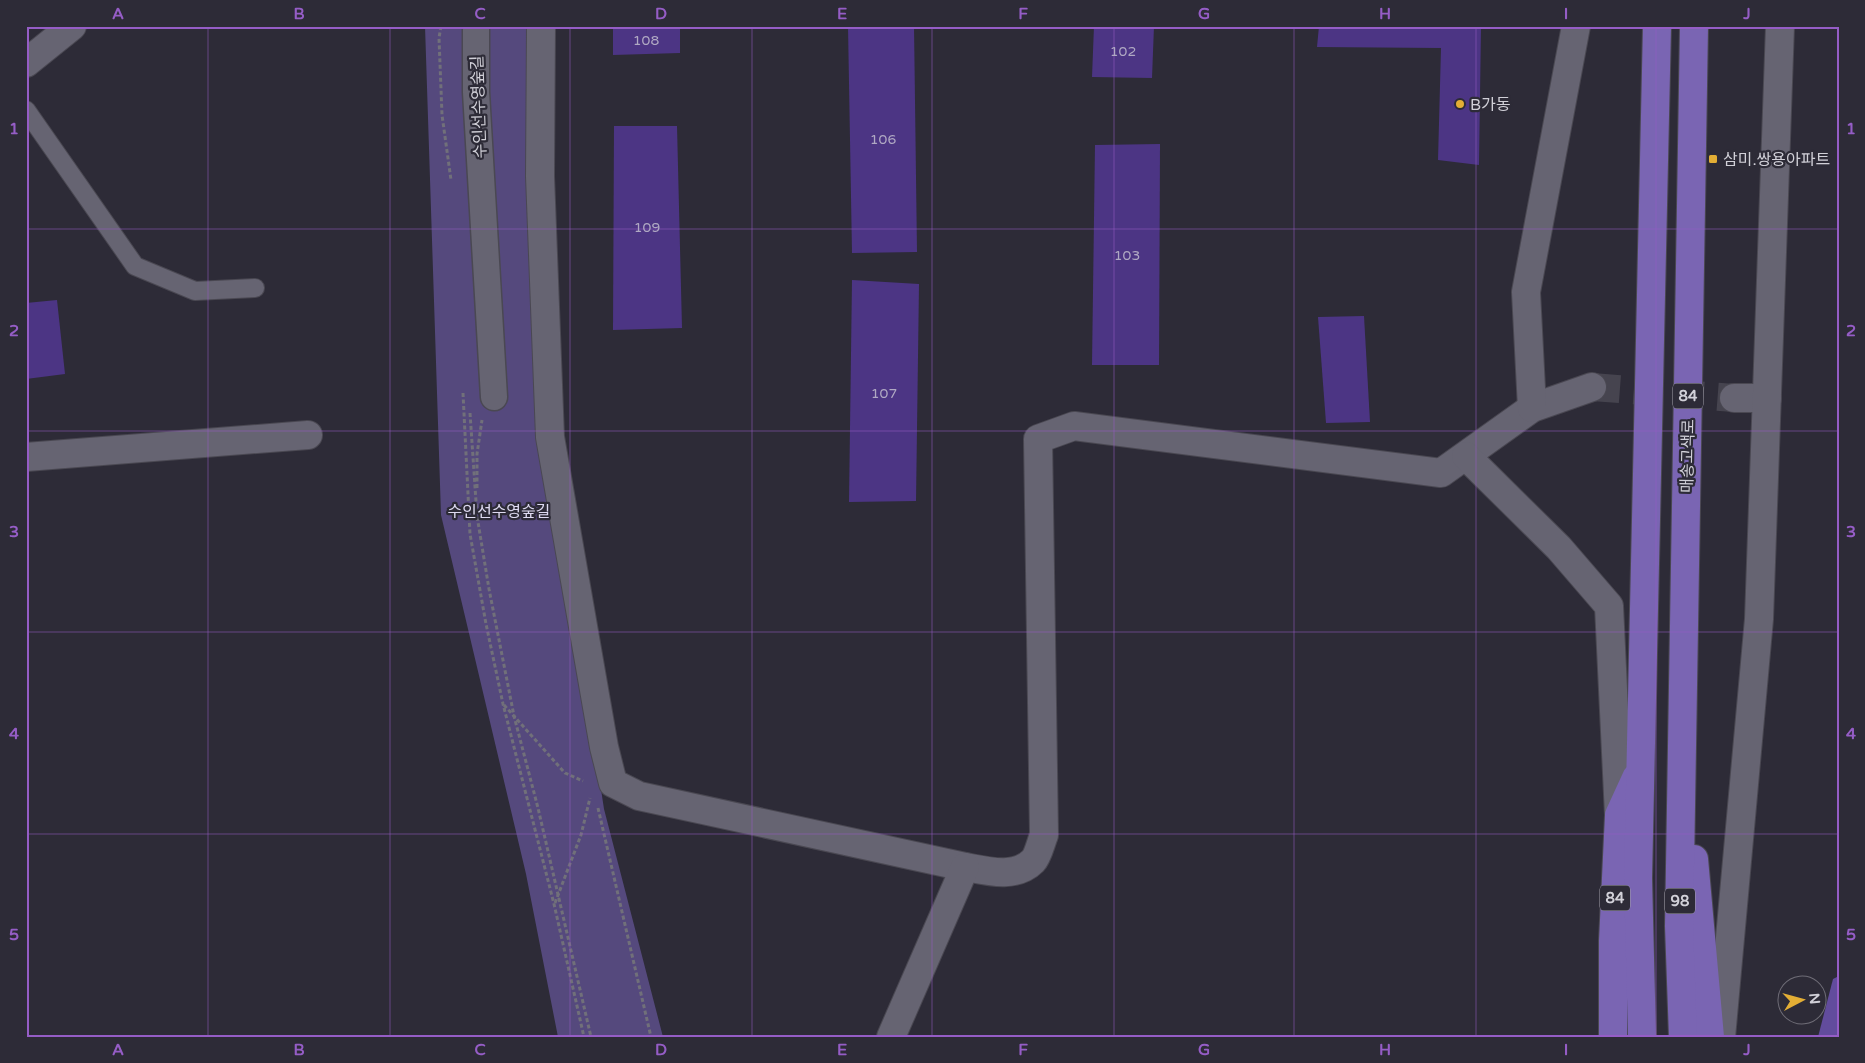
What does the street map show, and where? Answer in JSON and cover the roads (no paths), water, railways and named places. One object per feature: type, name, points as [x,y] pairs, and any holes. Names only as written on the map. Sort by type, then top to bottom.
[{"type":"main road","name":"84","points":[[1613,1037],[1613,941],[1619,815],[1641,765],[1657,26]]},
{"type":"main road","name":"매송고색로","points":[[1682,766],[1694,26]]},
{"type":"main road","points":[[1641,765],[1638,878],[1642,1037]]},
{"type":"main road","name":"84","points":[[1682,766],[1699,900],[1710,1037]]},
{"type":"main road","name":"98","points":[[1682,766],[1679,926],[1683,1037]]},
{"type":"street","points":[[26,63],[72,26]]},
{"type":"street","name":"수인선수영숲길","points":[[476,26],[476,92],[494,397]]},
{"type":"street","points":[[541,26],[540,176],[550,437],[602,737],[603,784],[639,796],[965,867],[994,872],[1014,872],[1034,860],[1044,835],[1038,439],[1074,426],[1441,473],[1532,408],[1592,387]]},
{"type":"street","points":[[1532,408],[1526,292],[1576,26]]},
{"type":"street","points":[[1721,1037],[1759,619],[1780,26]]},
{"type":"street","points":[[1734,398],[1767,398]]},
{"type":"street","points":[[26,457],[308,434]]},
{"type":"street","points":[[1466,456],[1559,548],[1609,606],[1619,815]]},
{"type":"street","points":[[891,1037],[965,867]]},
{"type":"lane","points":[[26,110],[135,266],[195,291],[255,288]]},
{"type":"tunnel","points":[[1592,387],[1734,398]]},
{"type":"place","name":"B가동","points":[[1460,104]]},
{"type":"place","name":"삼미.쌍용아파트","points":[[1713,159]]}]
